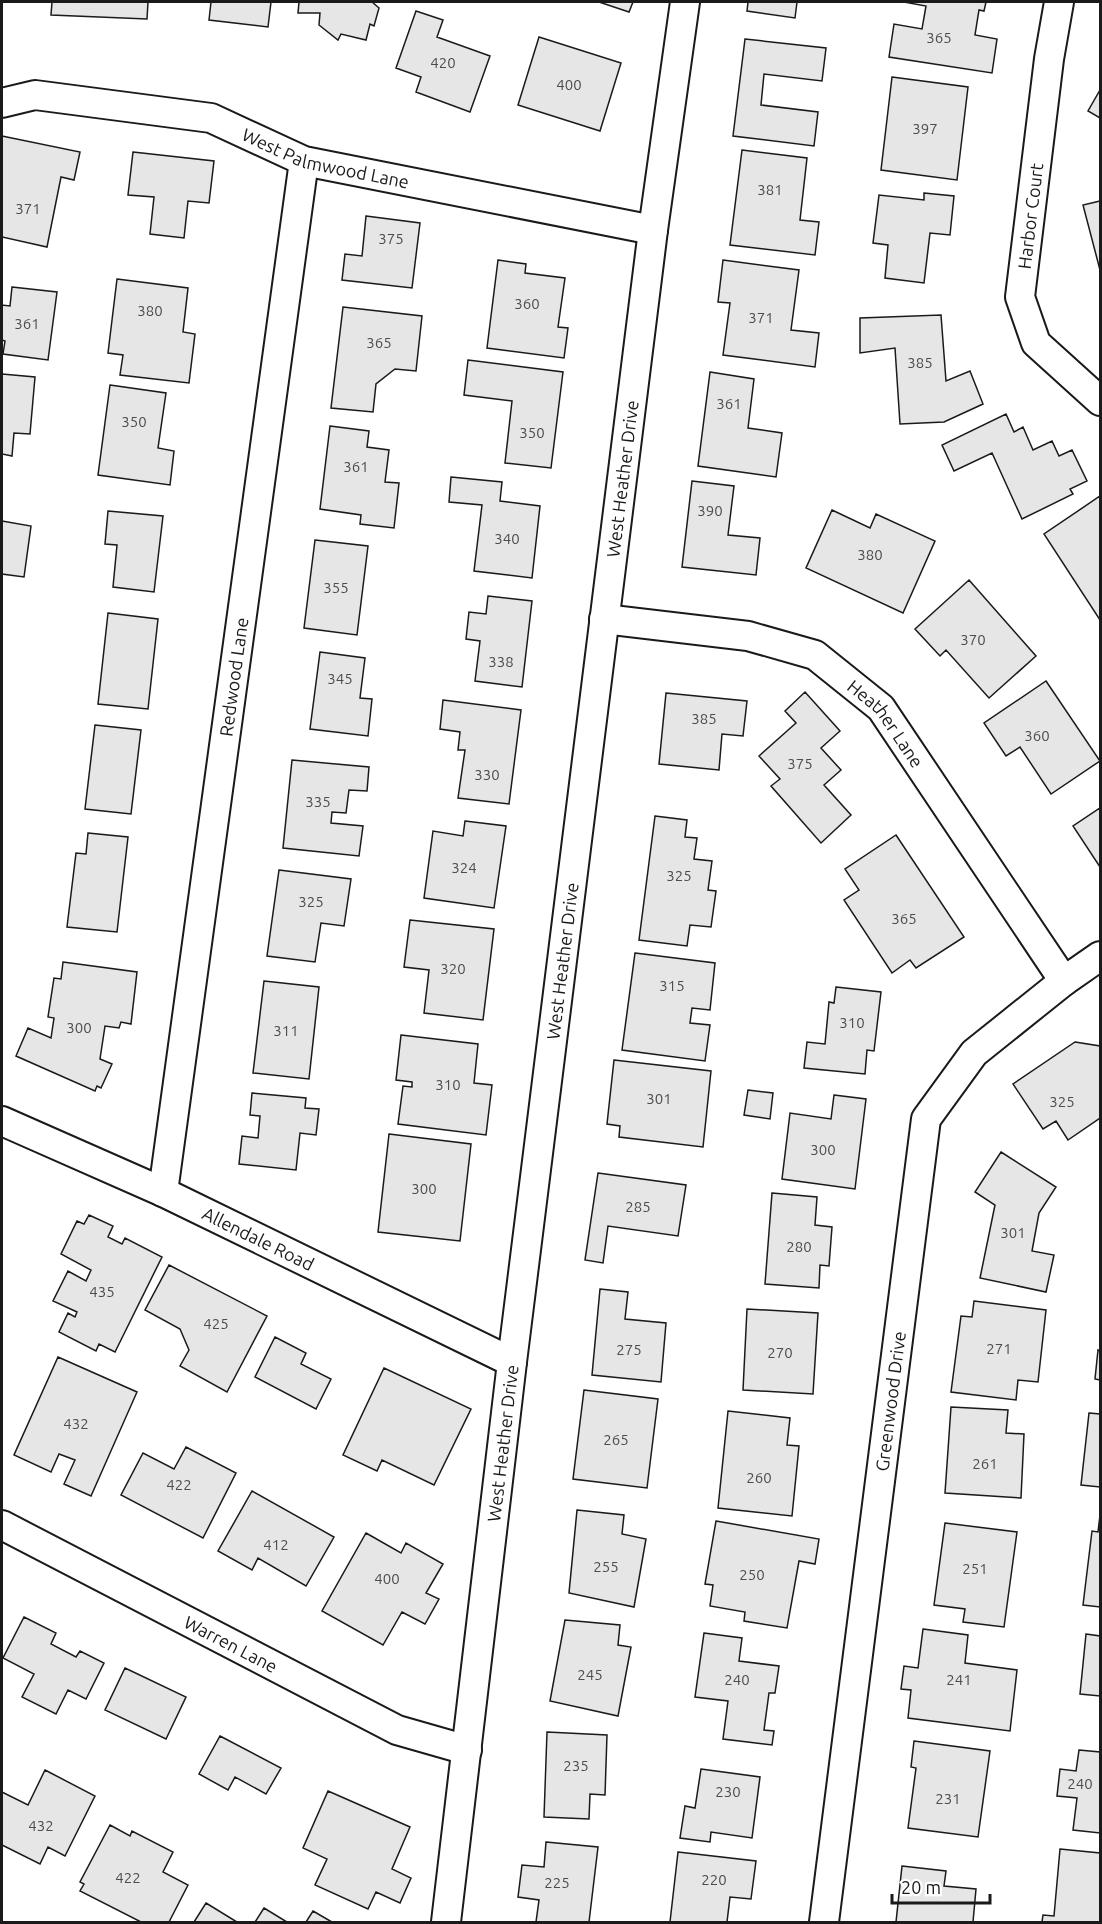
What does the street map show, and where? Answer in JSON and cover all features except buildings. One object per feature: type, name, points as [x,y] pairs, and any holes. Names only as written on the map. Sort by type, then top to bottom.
[{"type":"street","name":"West Heather Drive","points":[[446,1923],[512,1362],[604,619],[653,230],[685,2]]},
{"type":"street","name":"Harbor Court","points":[[1059,2],[1049,59],[1020,297],[1036,342],[1101,401]]},
{"type":"street","name":"West Palmwood Lane","points":[[2,104],[35,95],[212,118],[304,161],[653,230]]},
{"type":"street","name":"Redwood Lane","points":[[162,1192],[304,161]]},
{"type":"street","name":"Heather Lane","points":[[604,619],[748,636],[815,655],[881,708],[1064,981]]},
{"type":"street","name":"Greenwood Drive","points":[[824,1923],[926,1119],[974,1053],[1064,981],[1101,956]]},
{"type":"street","name":"Allendale Road","points":[[2,1121],[162,1192],[512,1362]]},
{"type":"street","name":"Warren Lane","points":[[2,1526],[397,1730],[466,1750]]}]
